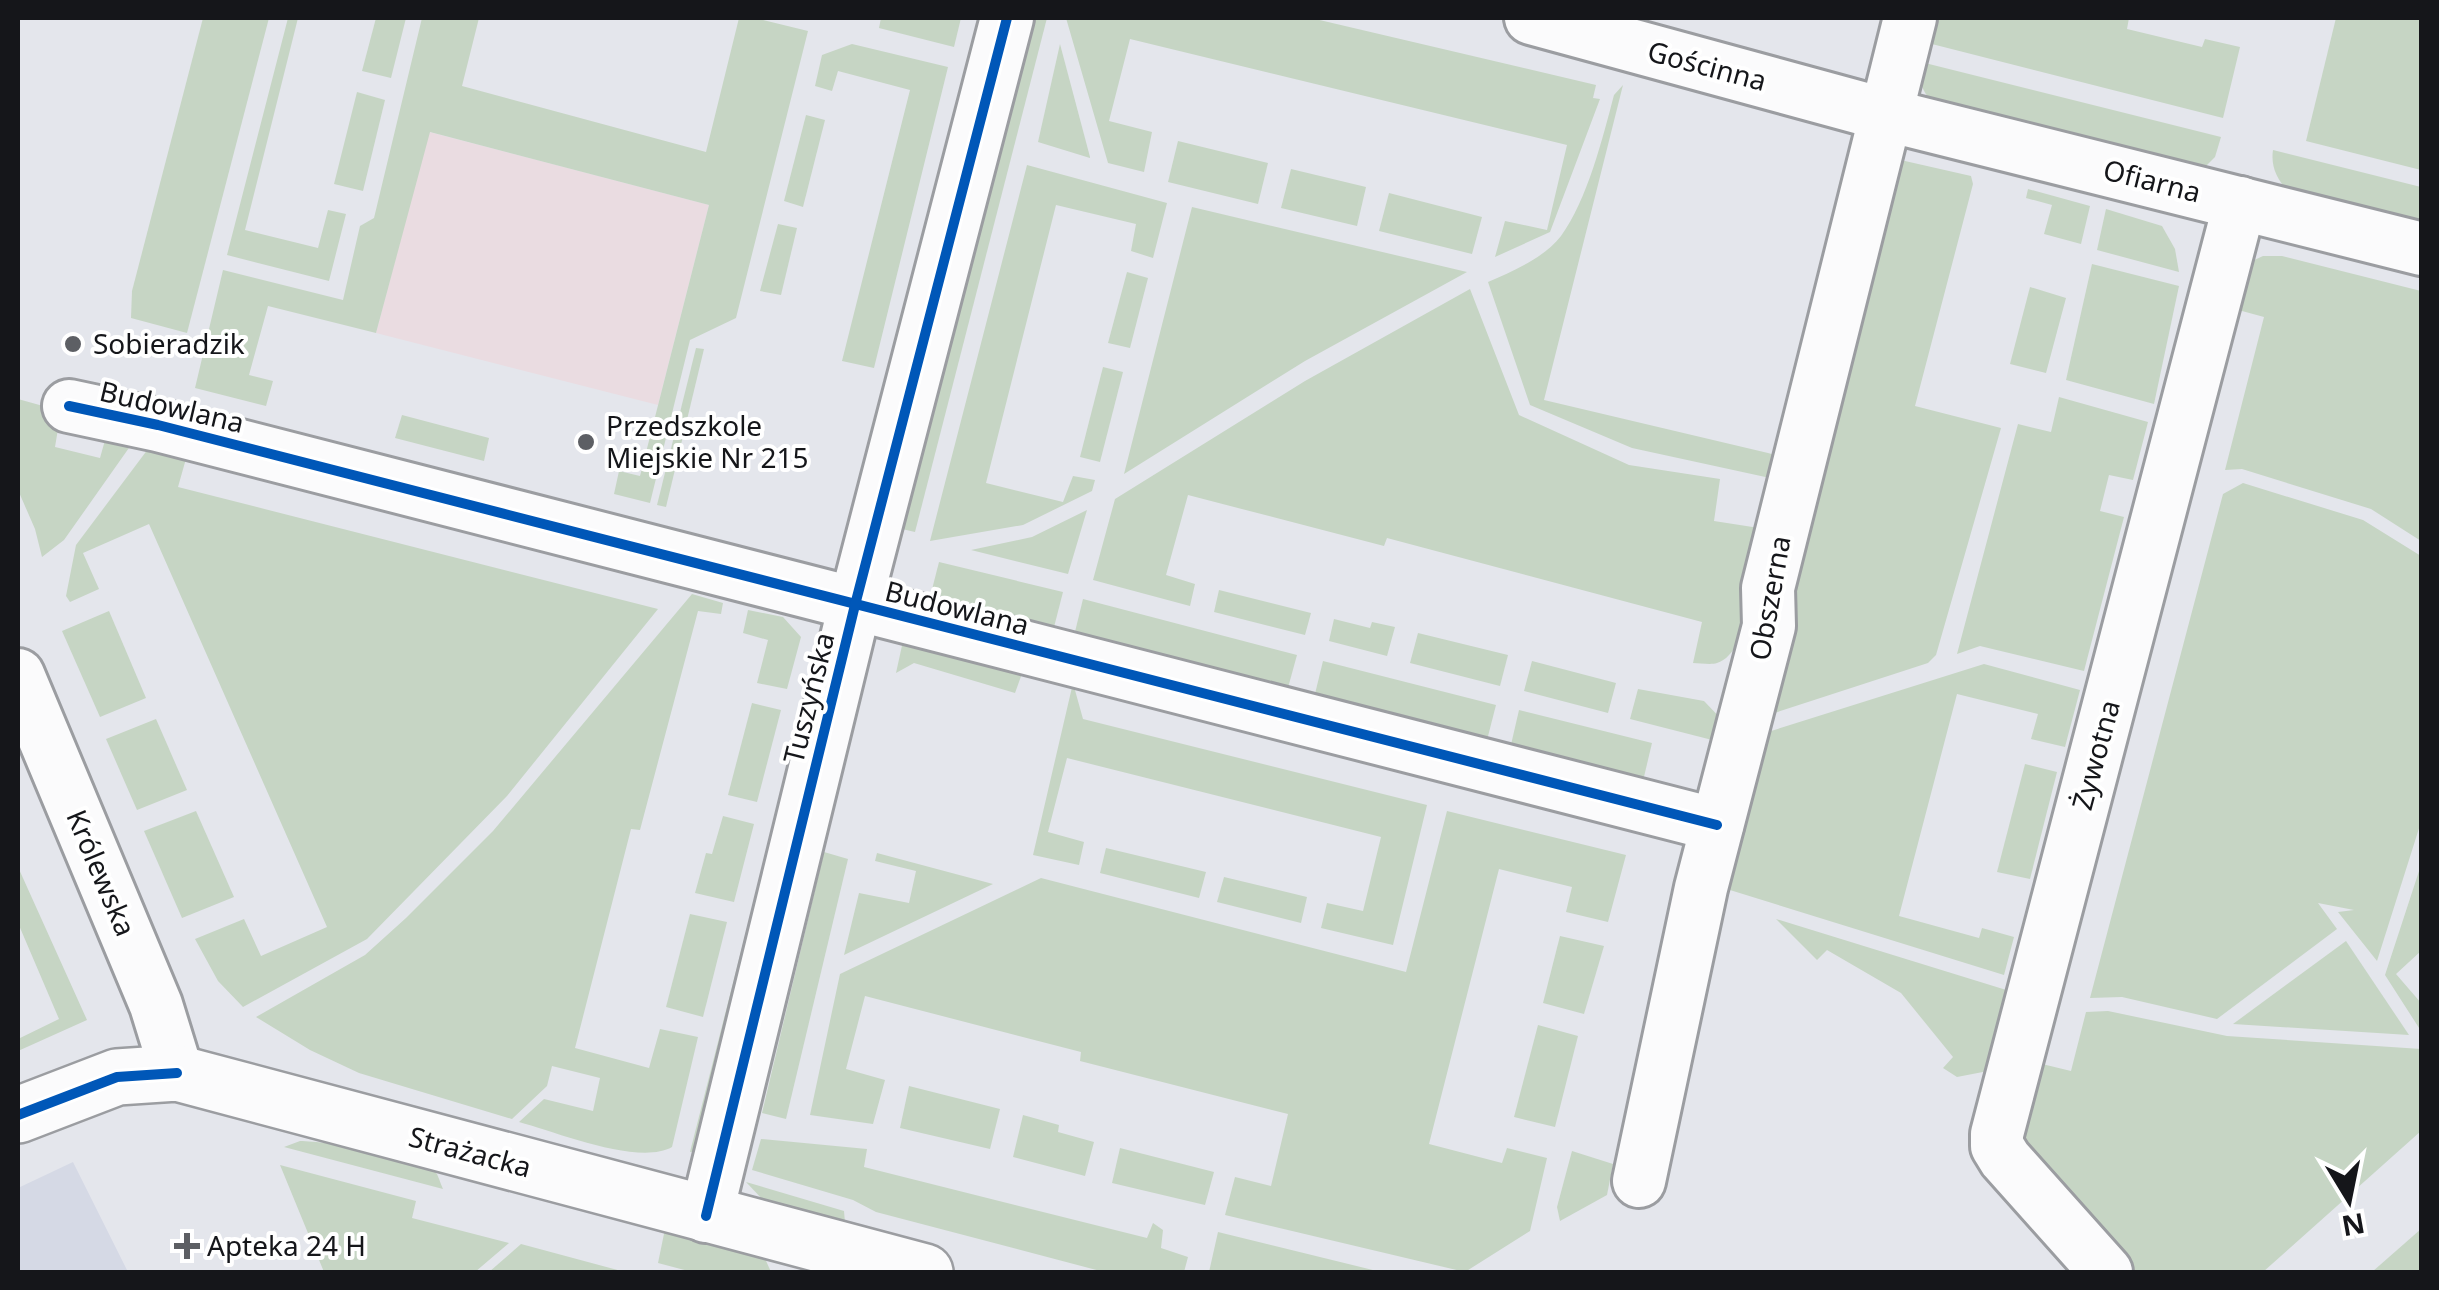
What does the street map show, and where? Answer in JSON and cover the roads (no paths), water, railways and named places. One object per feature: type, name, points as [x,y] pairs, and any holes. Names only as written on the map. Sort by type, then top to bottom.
[{"type":"street","name":"Tuszyńska","points":[[706,1216],[855,605],[1007,18]]},
{"type":"street","name":"Gościnna","points":[[1531,18],[1884,114]]},
{"type":"street","name":"Obszerna","points":[[1639,1181],[1717,825],[1768,626],[1768,588],[1910,18]]},
{"type":"street","name":"Ofiarna","points":[[1884,114],[2422,249]]},
{"type":"street","name":"Żywotna","points":[[2106,1272],[2005,1159],[1997,1146],[1997,1134],[2240,203]]},
{"type":"street","name":"Budowlana","points":[[69,406],[196,435],[1717,825]]},
{"type":"street","name":"Królewska","points":[[18,675],[156,1005],[177,1073]]},
{"type":"street","name":"Strażacka","points":[[18,1116],[117,1077],[177,1073],[925,1272]]},
{"type":"place","name":"Sobieradzik","points":[[73,344]]},
{"type":"place","name":"Przedszkole Miejskie Nr 215","points":[[586,442]]},
{"type":"place","name":"Apteka 24 H","points":[[187,1246]]}]
